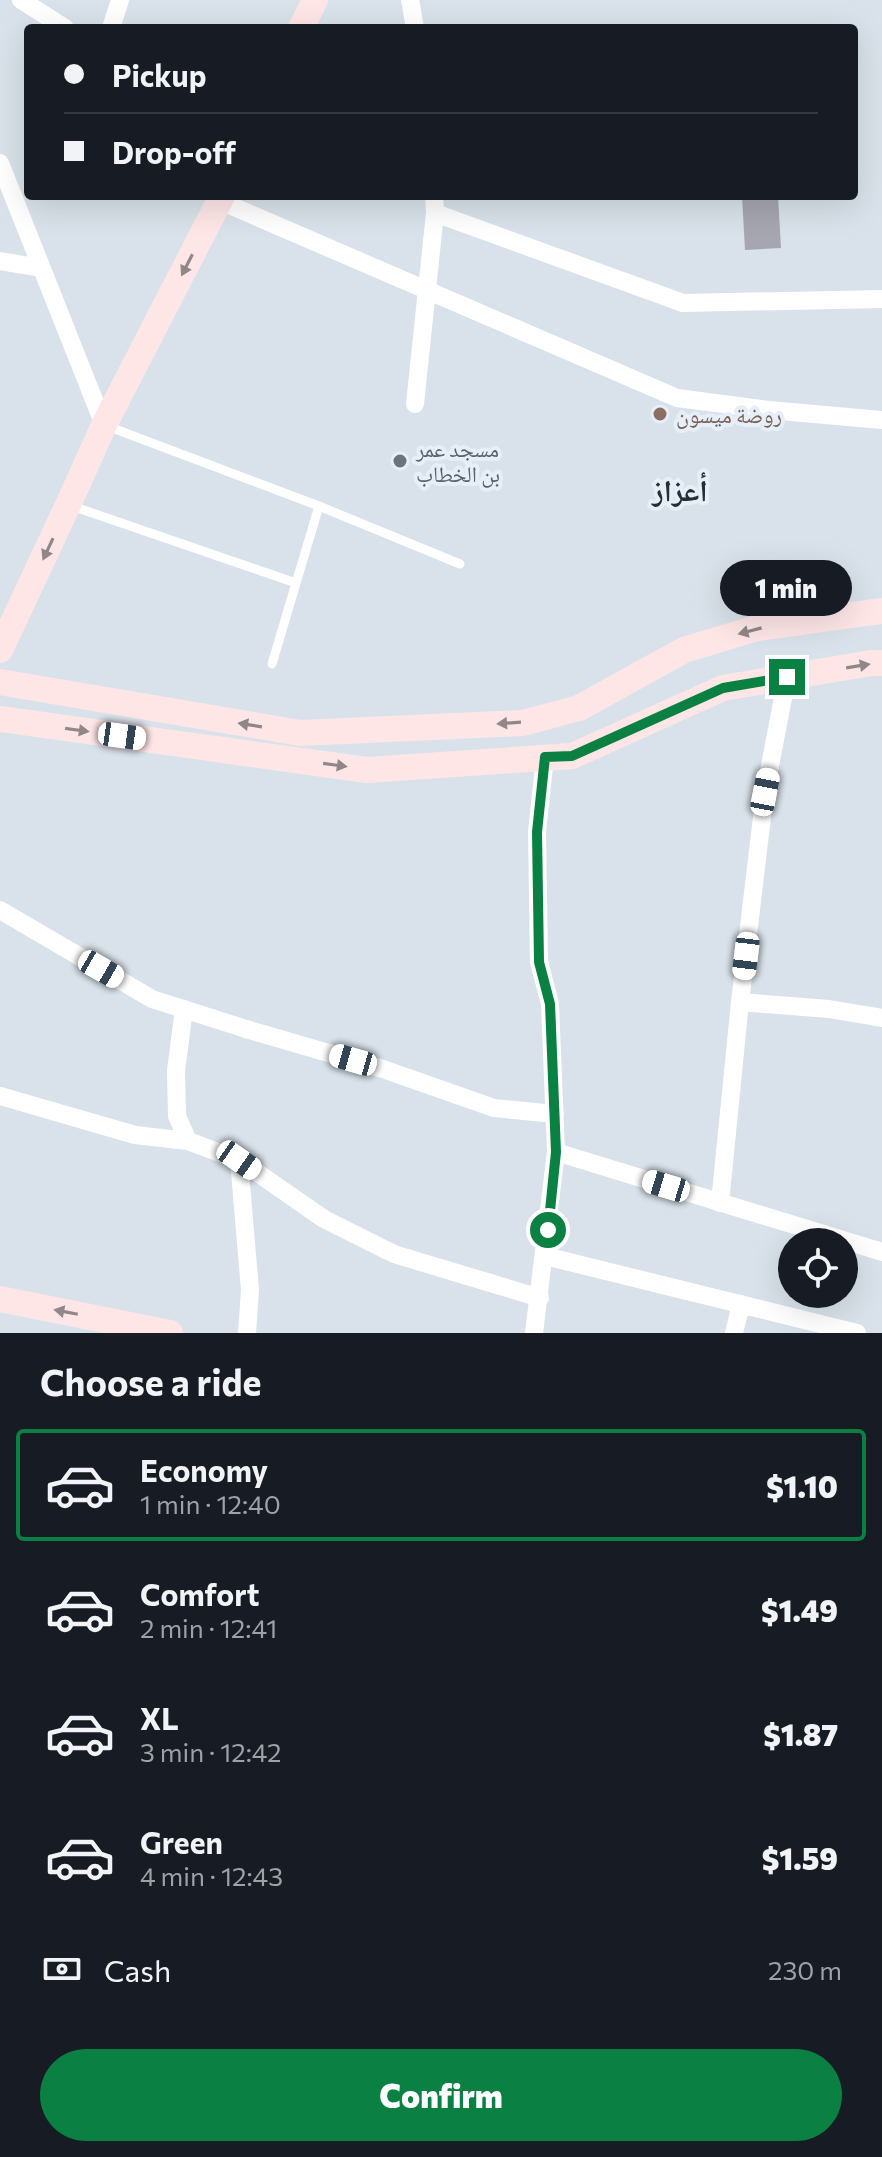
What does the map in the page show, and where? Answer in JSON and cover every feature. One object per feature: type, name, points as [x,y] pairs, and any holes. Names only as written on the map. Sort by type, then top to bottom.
[{"type":"street","points":[[21,0],[59,24]]},
{"type":"street","points":[[112,24],[120,0]]},
{"type":"street","points":[[303,24],[315,0]]},
{"type":"street","points":[[410,0],[414,24]]},
{"type":"street","points":[[0,163],[104,425]]},
{"type":"street","points":[[0,650],[104,425],[220,200]]},
{"type":"street","points":[[223,200],[677,398],[882,420]]},
{"type":"street","points":[[415,404],[435,204],[683,303],[882,299]]},
{"type":"street","points":[[0,261],[41,268]]},
{"type":"street","points":[[0,682],[300,733],[523,723],[579,708],[684,650],[757,628],[882,611]]},
{"type":"street","points":[[0,719],[367,770],[572,756],[723,688],[882,663]]},
{"type":"street","points":[[720,1203],[765,792],[787,677]]},
{"type":"street","points":[[534,1333],[556,1152],[550,1004],[539,962],[537,832],[545,757]]},
{"type":"street","points":[[0,910],[152,999],[380,1068],[494,1108],[555,1114]]},
{"type":"street","points":[[740,1002],[829,1009],[882,1018]]},
{"type":"street","points":[[184,1009],[176,1071],[177,1116],[188,1141]]},
{"type":"street","points":[[0,1096],[135,1135],[188,1141],[239,1160],[324,1219],[394,1254],[540,1298]]},
{"type":"street","points":[[556,1152],[882,1252]]},
{"type":"street","points":[[239,1160],[250,1290],[247,1333]]},
{"type":"street","points":[[545,1256],[857,1333]]},
{"type":"street","points":[[0,1299],[170,1333]]},
{"type":"street","points":[[734,1333],[741,1304]]},
{"type":"lane","points":[[104,425],[319,506],[460,564]]},
{"type":"lane","points":[[68,505],[296,583]]},
{"type":"lane","points":[[272,664],[319,506]]},
{"type":"building","points":[[742,200],[778,200],[781,248],[745,250]]},
{"type":"place","name":"روضة ميسون","points":[[660,414]]},
{"type":"place","name":"مسجد عمر بن الخطاب","points":[[400,461]]},
{"type":"district","name":"أعزاز","points":[[680,488]]},
{"type":"route","points":[[548,1230],[556,1152],[550,1004],[539,962],[537,902],[537,832],[545,757],[572,756],[723,688],[787,677]]}]
